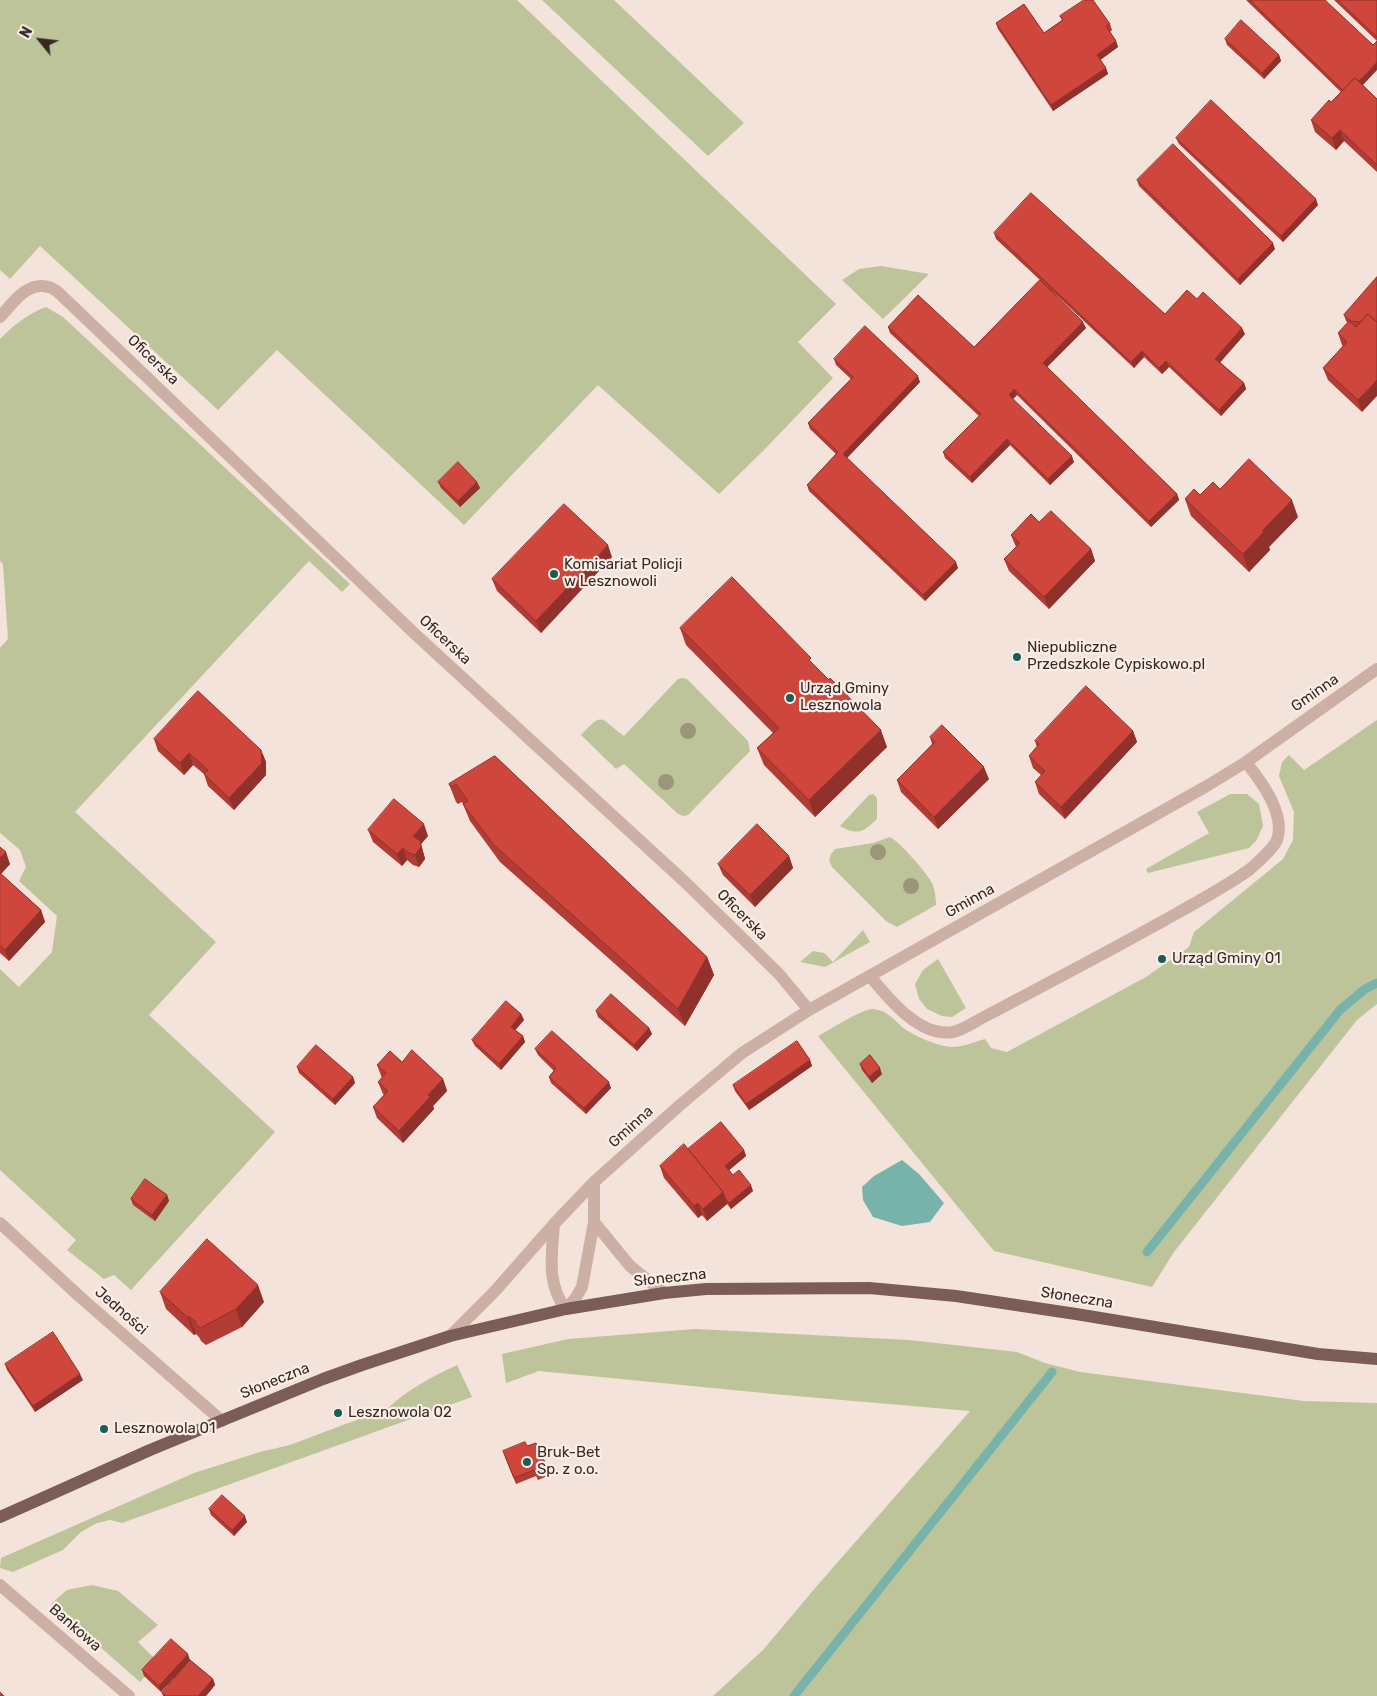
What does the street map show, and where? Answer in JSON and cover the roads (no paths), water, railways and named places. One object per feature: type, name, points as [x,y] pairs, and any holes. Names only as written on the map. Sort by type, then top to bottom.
[{"type":"main road","name":"Słoneczna","points":[[0,1517],[150,1450],[322,1379],[450,1336],[566,1309],[664,1293],[706,1289],[878,1289],[956,1296],[1318,1354],[1377,1359]]},
{"type":"street","name":"Oficerska","points":[[0,317],[25,291],[36,287],[48,286],[59,293],[415,634],[685,882],[779,974],[809,1010]]},
{"type":"street","name":"Gminna","points":[[450,1336],[495,1291],[594,1182],[680,1105],[742,1053],[809,1010],[1205,788],[1246,762],[1377,669]]},
{"type":"street","points":[[870,976],[883,992],[921,1027],[942,1032],[954,1032],[984,1018],[1201,900],[1248,870],[1262,858],[1276,841],[1279,829],[1277,817],[1266,788],[1246,762]]},
{"type":"street","points":[[554,1224],[551,1266],[554,1290],[559,1301],[566,1309],[582,1287],[594,1222],[594,1182]]},
{"type":"street","points":[[594,1222],[630,1266],[664,1293]]},
{"type":"street","name":"Jedności","points":[[0,1223],[79,1296],[222,1421]]},
{"type":"street","name":"Bankowa","points":[[0,1584],[5,1596],[129,1696]]},
{"type":"water","points":[[902,1160],[919,1174],[944,1203],[930,1222],[902,1226],[873,1217],[863,1200],[862,1187],[874,1176]]},
{"type":"waterway","points":[[1147,1252],[1340,1010],[1365,989],[1377,983]]},
{"type":"waterway","points":[[794,1696],[1052,1372]]},
{"type":"place","name":"Komisariat Policji w Lesznowoli","points":[[554,574]]},
{"type":"place","name":"Niepubliczne Przedszkole Cypiskowo.pl","points":[[1017,657]]},
{"type":"place","name":"Urząd Gminy Lesznowola","points":[[790,698]]},
{"type":"place","name":"Urząd Gminy 01","points":[[1162,959]]},
{"type":"place","name":"Lesznowola 02","points":[[338,1413]]},
{"type":"place","name":"Lesznowola 01","points":[[104,1429]]},
{"type":"place","name":"Bruk-Bet Sp. z o.o.","points":[[527,1462]]}]
